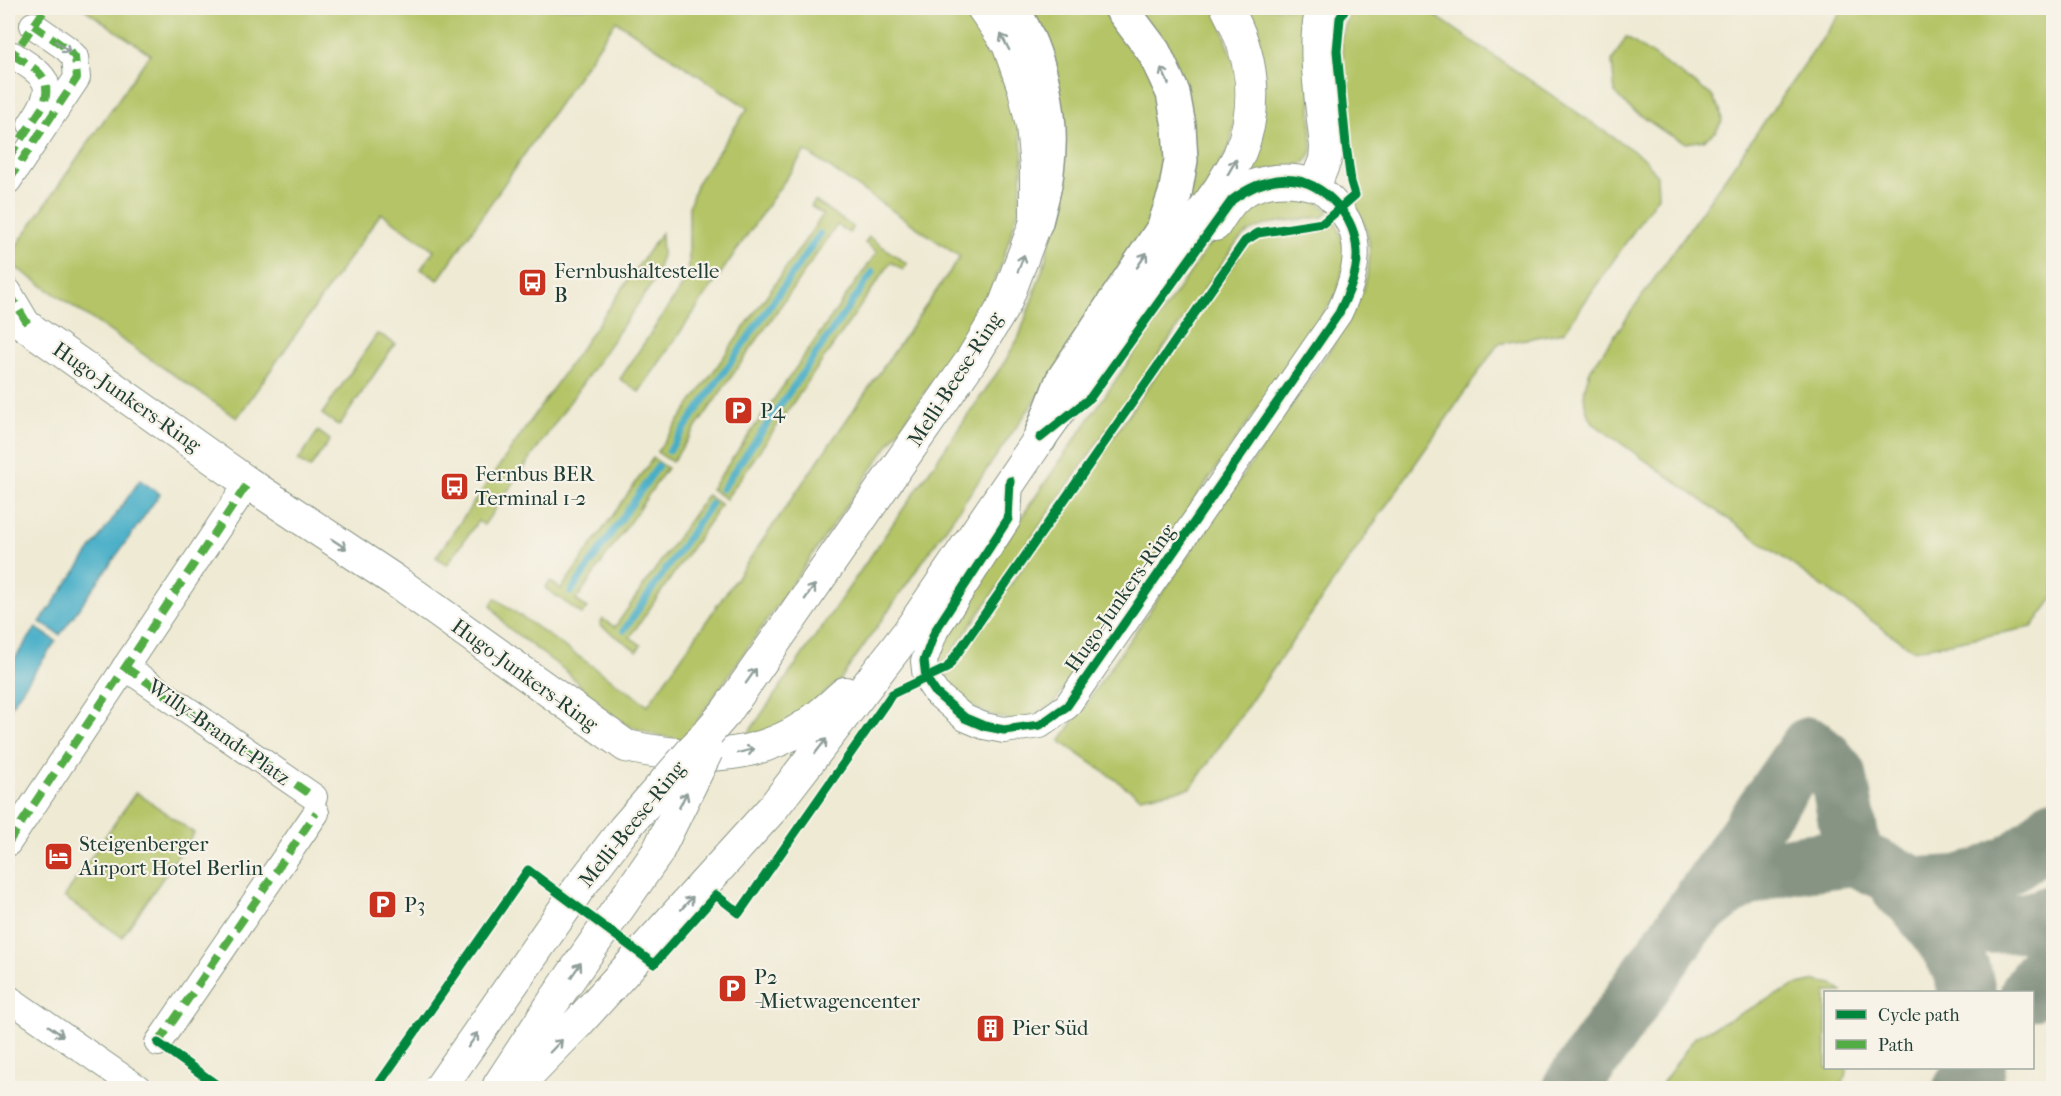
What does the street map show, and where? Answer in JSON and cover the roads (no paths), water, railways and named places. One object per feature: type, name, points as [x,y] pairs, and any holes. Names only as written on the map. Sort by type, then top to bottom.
[{"type":"highway","points":[[1012,8],[1028,39],[1042,84],[1050,127],[1047,171],[1036,222]]},
{"type":"highway","points":[[1040,438],[1062,381],[1163,229],[1175,194],[1181,160],[1179,126],[1173,93],[1154,52],[1121,8]]},
{"type":"street","name":"Melli-Beese-Ring","points":[[440,1089],[579,888],[624,830],[726,712],[970,362],[1005,304],[1036,222],[1036,168],[1032,126],[1024,89],[1008,44],[983,8]]},
{"type":"street","name":"Hugo-Junkers-Ring","points":[[515,1089],[772,809],[909,631],[1040,438],[1203,213],[1239,156],[1250,120],[1253,93],[1250,64],[1241,35],[1227,8]]},
{"type":"street","points":[[1040,438],[1090,398],[1232,200],[1262,183],[1283,179],[1299,180],[1315,185],[1325,160],[1326,147],[1317,49],[1317,30],[1323,8]]},
{"type":"street","points":[[8,158],[44,105],[47,96],[45,79],[40,72],[10,59],[40,16],[75,57],[77,78],[8,181]]},
{"type":"street","name":"Hugo-Junkers-Ring","points":[[1010,481],[1008,519],[934,631],[924,661],[926,678],[931,687],[950,706],[965,718],[984,726],[1004,730],[1040,725],[1067,706],[1339,313],[1350,292],[1355,272],[1357,253],[1355,237],[1350,222],[1341,208],[1315,185]]},
{"type":"street","points":[[8,291],[19,320]]},
{"type":"street","name":"Hugo-Junkers-Ring","points":[[19,320],[248,483],[394,580],[626,746],[657,753],[681,756],[741,753],[783,739],[803,728],[855,685],[980,502],[1010,481]]},
{"type":"street","name":"Willy-Brandt-Platz","points":[[8,843],[248,483]]},
{"type":"street","name":"Willy-Brandt-Platz","points":[[125,667],[315,805],[158,1043]]},
{"type":"street","name":"Melli-Beese-Ring","points":[[497,1089],[657,853],[726,712]]},
{"type":"street","points":[[8,998],[138,1089]]},
{"type":"water","points":[[140,480],[160,494],[60,635],[40,622]]},
{"type":"water","points":[[36,628],[56,641],[8,710],[8,668]]},
{"type":"waterway","points":[[669,451],[820,234]]},
{"type":"waterway","points":[[722,489],[873,272]]},
{"type":"waterway","points":[[571,592],[658,466]]},
{"type":"waterway","points":[[624,630],[711,504]]},
{"type":"place","name":"Fernbushaltestelle B","points":[[533,283]]},
{"type":"place","name":"P4","points":[[739,411]]},
{"type":"place","name":"Fernbus BER Terminal 1-2","points":[[454,486]]},
{"type":"place","name":"Steigenberger Airport Hotel Berlin","points":[[58,856]]},
{"type":"place","name":"P3","points":[[383,905]]},
{"type":"place","name":"P2 -Mietwagencenter","points":[[733,989]]},
{"type":"place","name":"Pier Süd","points":[[991,1028]]}]
